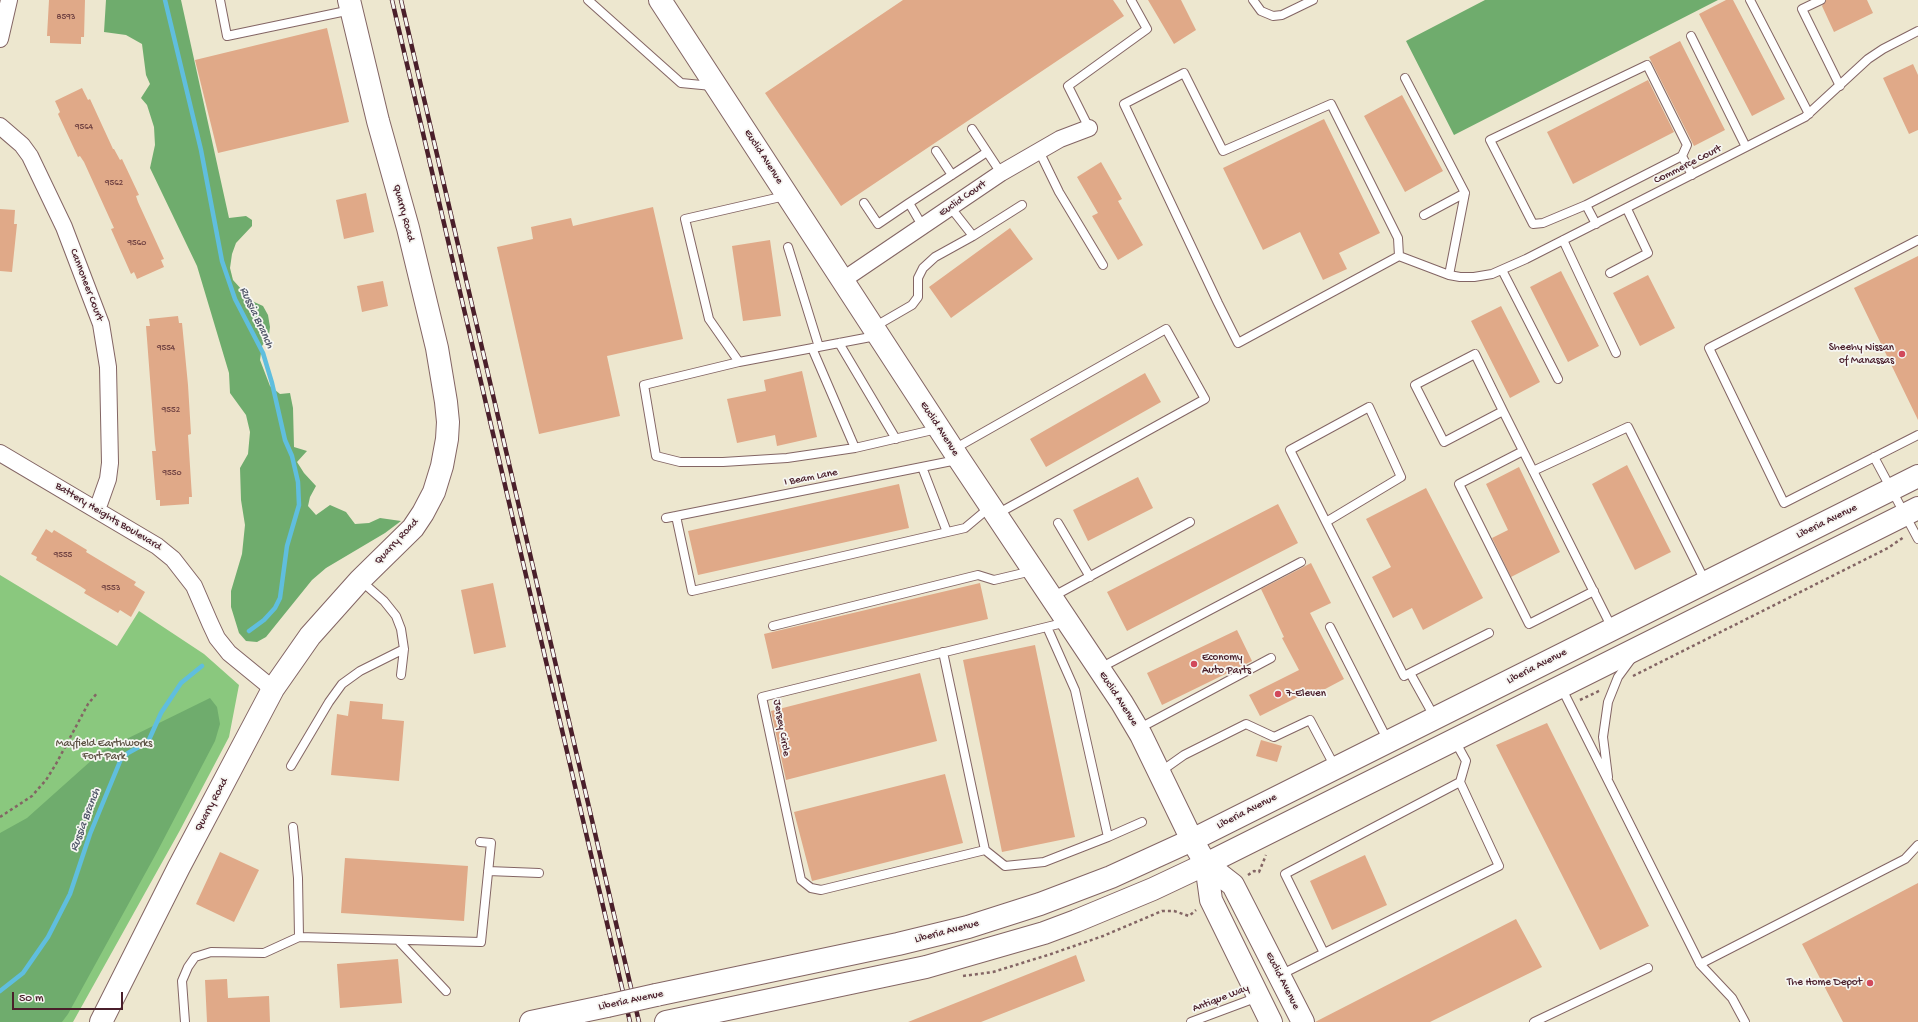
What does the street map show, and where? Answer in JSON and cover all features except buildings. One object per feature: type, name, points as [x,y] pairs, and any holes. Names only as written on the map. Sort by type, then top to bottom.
[{"type":"main road","name":"Euclid Avenue","points":[[660,0],[719,87],[939,428],[1051,598],[1057,624],[1098,668],[1138,729],[1192,840],[1206,864],[1233,886],[1303,1022]]},
{"type":"main road","name":"Quarry Road","points":[[101,1022],[179,867],[273,689],[310,636],[360,580],[404,537],[423,513],[434,492],[442,466],[447,439],[448,422],[437,348],[408,228],[378,121],[350,5]]},
{"type":"main road","name":"Liberia Avenue","points":[[531,1022],[898,944],[968,927],[1040,904],[1111,877],[1192,840],[1918,476]]},
{"type":"main road","points":[[666,1022],[926,967],[1044,933],[1153,889],[1206,864],[1911,511]]},
{"type":"main road","name":"Euclid Avenue","points":[[1206,864],[1211,900],[1271,1022]]},
{"type":"street","points":[[0,38],[6,4]]},
{"type":"street","name":"Cannoneer Court","points":[[0,126],[22,145],[30,156],[64,227],[101,324],[108,375],[110,463],[108,479],[97,510]]},
{"type":"street","name":"Euclid Court","points":[[843,280],[924,227],[1001,173],[1060,139],[1089,128]]},
{"type":"street","name":"Battery Heights Boulevard","points":[[0,453],[157,546],[174,560],[194,586],[217,638],[229,653],[273,689]]},
{"type":"lane","points":[[220,0],[227,36],[350,5]]},
{"type":"lane","points":[[588,0],[681,83],[719,87]]},
{"type":"lane","points":[[1089,128],[1068,86],[1147,29],[1130,0]]},
{"type":"lane","points":[[1253,0],[1261,11],[1274,16],[1282,15],[1313,0]]},
{"type":"lane","points":[[1750,0],[1809,114]]},
{"type":"lane","points":[[1821,0],[1802,9],[1840,86]]},
{"type":"lane","name":"Commerce Court","points":[[1399,256],[1449,275],[1474,277],[1492,274],[1502,270],[1596,224],[1809,114],[1868,59],[1882,49],[1918,32]]},
{"type":"lane","points":[[1691,36],[1746,147]]},
{"type":"lane","points":[[1647,66],[1687,145],[1682,156],[1586,205],[1543,223],[1533,224],[1490,140],[1647,66]]},
{"type":"lane","points":[[1184,73],[1222,151],[1331,104],[1398,238],[1399,256],[1238,343],[1124,104],[1184,73]]},
{"type":"lane","points":[[1405,78],[1465,193],[1449,275]]},
{"type":"lane","points":[[972,129],[1001,173]]},
{"type":"lane","points":[[936,151],[952,175]]},
{"type":"lane","points":[[1039,151],[1059,192],[1103,265]]},
{"type":"lane","points":[[864,202],[878,224],[987,152]]},
{"type":"lane","points":[[1682,156],[1692,175]]},
{"type":"lane","points":[[1424,215],[1465,193]]},
{"type":"lane","points":[[739,362],[709,319],[684,219],[788,195]]},
{"type":"lane","points":[[909,203],[924,227]]},
{"type":"lane","points":[[939,428],[856,448],[787,458],[723,462],[680,462],[656,456],[644,385],[739,362],[839,343],[876,331],[912,305],[918,297],[918,278],[923,268],[935,257],[1022,205]]},
{"type":"lane","points":[[1586,205],[1596,224]]},
{"type":"lane","points":[[952,208],[972,236]]},
{"type":"lane","points":[[1610,273],[1648,253],[1627,208]]},
{"type":"lane","points":[[1563,240],[1616,352]]},
{"type":"lane","points":[[1918,240],[1710,348],[1784,503],[1918,435]]},
{"type":"lane","points":[[788,248],[815,347],[856,448]]},
{"type":"lane","points":[[1502,270],[1558,379]]},
{"type":"lane","name":"I Beam Lane","points":[[666,518],[922,467],[956,454],[1166,329],[1205,399],[993,510]]},
{"type":"lane","points":[[839,343],[896,439]]},
{"type":"lane","points":[[1503,411],[1444,442],[1415,385],[1474,354],[1503,411],[1533,471],[1594,591],[1612,629]]},
{"type":"lane","points":[[1326,522],[1401,478],[1369,407],[1290,450],[1326,522],[1404,676],[1489,632]]},
{"type":"lane","points":[[1533,471],[1628,427],[1706,582]]},
{"type":"lane","points":[[1523,451],[1459,484],[1529,624],[1594,591]]},
{"type":"lane","points":[[1874,457],[1892,490],[1911,511],[1918,539]]},
{"type":"lane","points":[[922,467],[947,532]]},
{"type":"lane","points":[[676,516],[692,591],[965,528],[993,510]]},
{"type":"lane","points":[[1051,598],[1190,522]]},
{"type":"lane","points":[[1058,523],[1090,577]]},
{"type":"lane","points":[[1098,668],[1301,562]]},
{"type":"lane","points":[[773,626],[978,575],[994,580],[1033,570]]},
{"type":"lane","points":[[360,580],[384,601],[396,616],[401,630],[404,649],[401,675]]},
{"type":"lane","points":[[1057,624],[1075,690],[1108,837]]},
{"type":"lane","name":"Jersey Circle","points":[[985,850],[821,890],[811,888],[801,880],[762,697],[1057,624]]},
{"type":"lane","points":[[1330,626],[1388,741]]},
{"type":"lane","points":[[1608,784],[1603,737],[1608,702],[1618,677],[1640,647]]},
{"type":"lane","points":[[291,766],[329,702],[342,684],[360,671],[404,649]]},
{"type":"lane","points":[[943,652],[985,850],[1005,866],[1044,862],[1142,822]]},
{"type":"lane","points":[[1138,729],[1271,658]]},
{"type":"lane","points":[[1410,673],[1435,718]]},
{"type":"lane","points":[[1560,686],[1608,784],[1700,964],[1732,998],[1745,1022]]},
{"type":"lane","points":[[1160,772],[1184,755],[1246,724],[1274,737],[1310,720],[1335,768]]},
{"type":"lane","points":[[1280,976],[1499,866],[1460,782],[1466,761],[1454,740]]},
{"type":"lane","points":[[1324,953],[1285,874],[1460,782]]},
{"type":"lane","points":[[293,827],[298,878],[299,937]]},
{"type":"lane","points":[[185,1022],[182,980],[194,957],[211,952],[264,953],[299,937],[481,942],[490,843],[480,842]]},
{"type":"lane","points":[[1700,964],[1905,859],[1918,845]]},
{"type":"lane","points":[[488,871],[539,873]]},
{"type":"lane","points":[[398,940],[446,991]]},
{"type":"lane","points":[[1534,1022],[1648,968]]},
{"type":"lane","name":"Antique Way","points":[[1191,1022],[1258,996]]},
{"type":"lane","points":[[1209,1014],[1215,1022]]},
{"type":"path","points":[[1627,679],[1888,548]]},
{"type":"path","points":[[1582,700],[1604,689]]},
{"type":"path","points":[[0,817],[32,796],[46,780],[60,759],[88,704],[98,692]]},
{"type":"path","points":[[1254,871],[1259,872]]},
{"type":"green space","points":[[106,0],[181,0],[229,218],[246,216],[252,220],[252,226],[236,243],[232,254],[230,268],[233,280],[252,301],[263,306],[268,315],[270,327],[269,335],[262,346],[260,360],[270,386],[280,394],[290,393],[293,408],[294,447],[307,451],[297,462],[304,473],[316,486],[310,497],[308,506],[316,515],[330,505],[346,512],[355,524],[369,523],[380,518],[401,521],[385,533],[326,568],[312,580],[266,637],[257,642],[246,641],[239,633],[231,607],[231,591],[242,554],[245,525],[241,500],[240,468],[248,454],[250,432],[246,415],[230,393],[229,373],[197,266],[150,168],[155,145],[154,127],[147,105],[141,98],[150,84],[146,75],[142,44],[126,35],[104,32]]},
{"type":"green space","points":[[1485,0],[1718,0],[1454,135],[1406,41]]},
{"type":"green space","name":"Mayfield Earthworks Fort Park","points":[[0,575],[117,646],[139,611],[204,654],[239,685],[229,737],[179,832],[73,1022],[0,1022]]},
{"type":"green space","points":[[210,698],[217,707],[220,724],[215,741],[157,852],[68,1014],[62,1022],[0,1022],[0,833],[27,818],[102,751]]},
{"type":"waterway","name":"Russia Branch","points":[[165,0],[201,150],[222,261],[235,299],[263,353],[272,383],[285,440],[292,456],[298,482],[299,505],[287,546],[280,598],[275,608],[264,620],[249,631]]},
{"type":"waterway","name":"Russia Branch","points":[[0,991],[23,973],[48,937],[70,894],[90,834],[121,759],[128,753],[148,742],[161,713],[181,683],[202,666]]},
{"type":"railway","points":[[392,0],[630,1022]]},
{"type":"railway","points":[[401,0],[639,1022]]},
{"type":"place","name":"Sheehy Nissan of Manassas","points":[[1902,354]]},
{"type":"place","name":"Economy Auto Parts","points":[[1194,664]]},
{"type":"place","name":"7-Eleven","points":[[1278,694]]},
{"type":"place","name":"The Home Depot","points":[[1870,983]]}]
